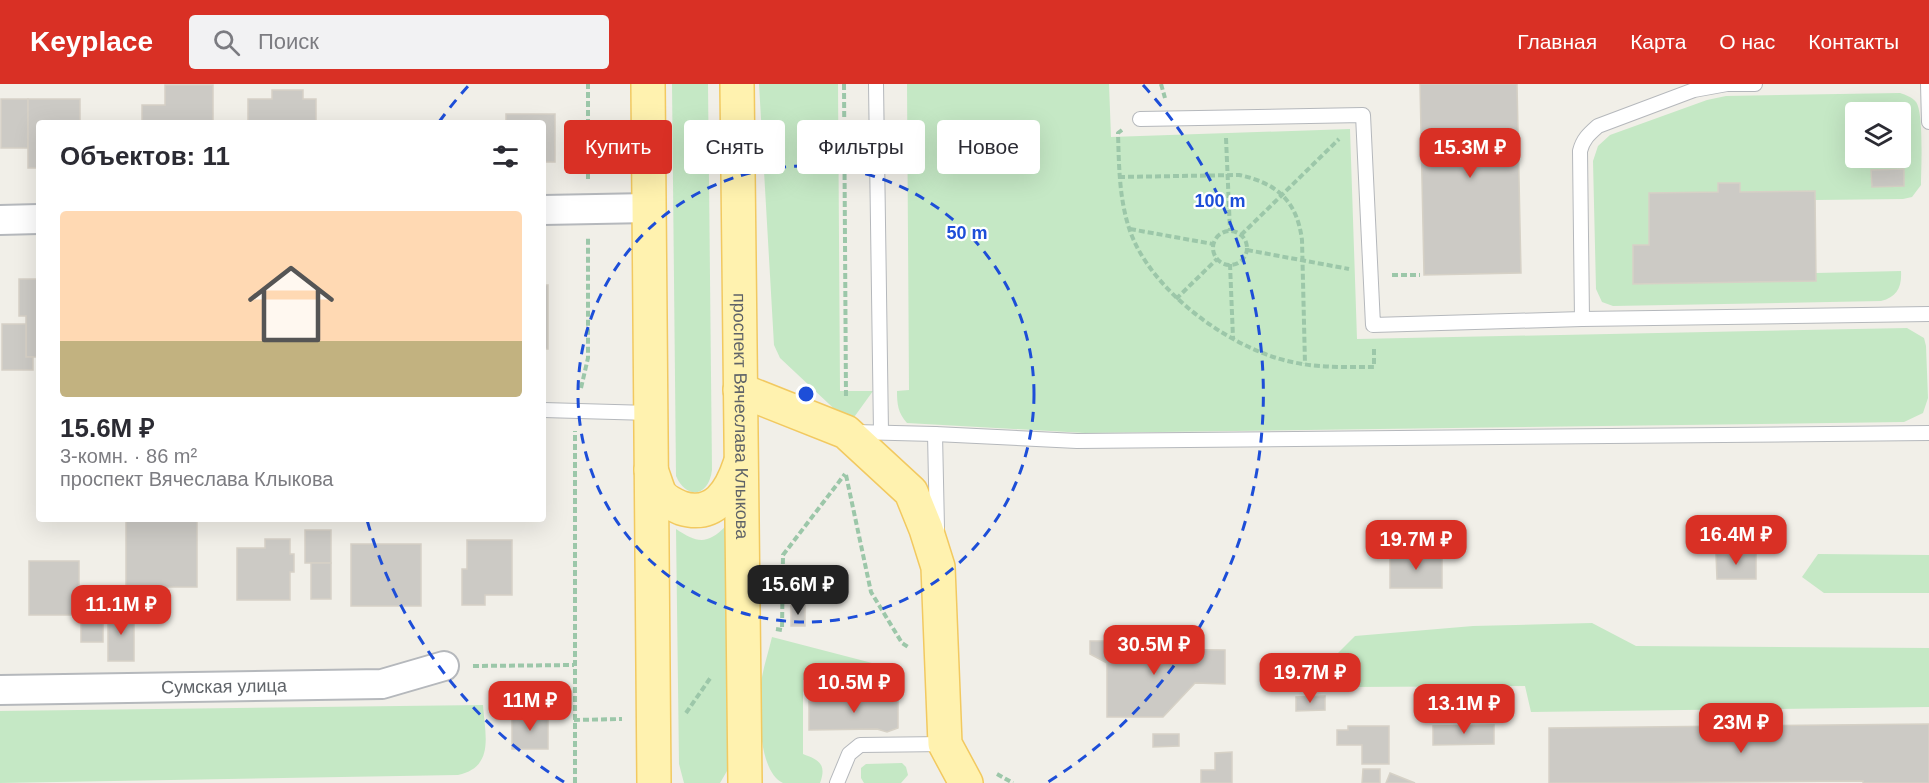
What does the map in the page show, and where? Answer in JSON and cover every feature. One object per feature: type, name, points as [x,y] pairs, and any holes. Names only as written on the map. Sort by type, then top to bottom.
[{"type":"main road","points":[[648,84],[654,783]]},
{"type":"main road","name":"проспект Вячеслава Клыкова","points":[[737,84],[745,783]]},
{"type":"main road","points":[[740,390],[846,432],[911,492],[938,567],[945,744],[966,783]]},
{"type":"main road","points":[[651,470],[660,494],[674,506],[691,511],[704,510],[722,501],[734,483],[741,462]]},
{"type":"street","points":[[546,210],[649,208]]},
{"type":"street","points":[[0,220],[36,219]]},
{"type":"street","name":"Сумская улица","points":[[0,690],[382,684],[444,666]]},
{"type":"lane","points":[[876,84],[881,432]]},
{"type":"lane","points":[[1582,319],[1580,163],[1582,143],[1598,126],[1694,90],[1727,84],[1755,84]]},
{"type":"lane","points":[[1928,84],[1929,122]]},
{"type":"lane","points":[[1140,119],[1363,115],[1373,325],[1582,319],[1929,314]]},
{"type":"lane","points":[[546,410],[650,413]]},
{"type":"lane","points":[[846,432],[1077,441],[1929,433]]},
{"type":"lane","points":[[935,434],[938,567]]},
{"type":"lane","points":[[837,783],[849,754],[860,745],[945,744]]},
{"type":"path","points":[[844,84],[846,432]]},
{"type":"path","points":[[1241,235],[1363,115]]},
{"type":"path","points":[[1225,118],[1230,231]]},
{"type":"path","points":[[1118,133],[1120,189],[1129,229],[1148,266],[1176,299],[1212,327],[1250,348],[1291,362],[1339,367],[1374,367],[1373,325]]},
{"type":"path","points":[[1119,177],[1227,174],[1256,178],[1283,194],[1294,209],[1299,223],[1305,364]]},
{"type":"path","points":[[1129,229],[1214,244]]},
{"type":"path","points":[[1230,231],[1241,235],[1245,240],[1247,250],[1238,263],[1230,264],[1217,259],[1214,244],[1218,236],[1230,231]]},
{"type":"path","points":[[1247,250],[1388,275],[1420,275]]},
{"type":"path","points":[[1176,299],[1217,259]]},
{"type":"path","points":[[1230,264],[1233,338]]},
{"type":"path","points":[[444,666],[574,665]]},
{"type":"green space","points":[[672,84],[708,84],[708,120],[684,120],[684,174],[709,174],[712,470],[707,485],[697,492],[686,489],[676,476]]},
{"type":"green space","points":[[759,84],[838,84],[838,120],[797,120],[797,174],[839,174],[840,391],[873,391],[852,420],[845,419],[780,358],[774,345],[764,174],[785,174],[785,120],[761,120]]},
{"type":"green space","points":[[907,84],[1109,84],[1111,137],[1350,129],[1357,339],[1907,328],[1924,338],[1928,398],[1923,413],[1904,422],[1085,433],[907,423],[899,408],[897,391],[909,390],[908,174],[925,174],[925,120],[907,120]]},
{"type":"green space","points":[[1900,93],[1907,95],[1916,102],[1919,108],[1921,185],[1912,197],[1903,199],[1815,200],[1815,191],[1740,192],[1740,183],[1719,184],[1718,192],[1649,193],[1649,245],[1633,246],[1633,283],[1816,281],[1816,273],[1901,271],[1901,282],[1895,294],[1881,301],[1613,306],[1602,302],[1596,289],[1593,161],[1598,146],[1610,135],[1707,100],[1726,96]]},
{"type":"green space","points":[[726,526],[729,751],[727,771],[720,783],[684,783],[679,764],[676,529],[690,537],[702,540],[713,536]]},
{"type":"green space","points":[[1818,554],[1929,555],[1929,593],[1824,593],[1802,577]]},
{"type":"green space","points":[[1592,623],[1636,646],[1929,648],[1929,707],[1531,712],[1525,686],[1356,687],[1334,657],[1355,636],[1473,626]]},
{"type":"green space","points":[[772,637],[899,670],[899,680],[803,680],[803,754],[813,758],[822,767],[820,783],[783,783],[775,777],[765,755],[762,742],[760,692]]},
{"type":"green space","points":[[483,705],[486,738],[483,757],[470,771],[458,775],[0,783],[0,711]]},
{"type":"green space","points":[[902,763],[908,775],[901,783],[864,783],[861,778],[861,768],[866,764]]},
{"type":"building","points":[[1420,84],[1517,84],[1521,273],[1424,275]]},
{"type":"building","points":[[165,85],[213,85],[213,120],[142,120],[142,105],[165,105]]},
{"type":"building","points":[[272,90],[303,90],[303,99],[316,99],[316,120],[248,120],[248,99],[272,99]]},
{"type":"building","points":[[1,99],[28,99],[28,148],[1,148]]},
{"type":"building","points":[[28,99],[80,99],[80,120],[36,120],[36,168],[28,168]]},
{"type":"building","points":[[506,114],[555,114],[555,162],[546,162],[546,120],[506,120]]},
{"type":"building","points":[[1904,169],[1904,186],[1872,187],[1871,170]]},
{"type":"building","points":[[1718,183],[1740,183],[1740,192],[1815,191],[1816,281],[1633,284],[1633,245],[1649,245],[1649,193],[1718,192]]},
{"type":"building","points":[[19,279],[36,279],[36,357],[26,357],[26,316],[19,316]]},
{"type":"building","points":[[546,285],[548,285],[548,349],[546,349]]},
{"type":"building","points":[[2,324],[26,324],[26,357],[33,357],[33,370],[2,370]]},
{"type":"building","points":[[126,522],[197,522],[197,587],[126,587]]},
{"type":"building","points":[[305,530],[331,530],[331,563],[305,563]]},
{"type":"building","points":[[265,539],[290,539],[290,554],[294,554],[294,572],[290,572],[290,600],[237,600],[237,548],[265,548]]},
{"type":"building","points":[[467,540],[512,540],[512,595],[485,595],[485,605],[462,605],[462,569],[467,569]]},
{"type":"building","points":[[351,544],[421,544],[421,606],[351,606]]},
{"type":"building","points":[[1390,554],[1442,554],[1442,588],[1390,588]]},
{"type":"building","points":[[1716,554],[1756,554],[1756,579],[1717,579]]},
{"type":"building","points":[[29,561],[79,561],[79,615],[29,615]]},
{"type":"building","points":[[311,563],[331,563],[331,599],[311,599]]},
{"type":"building","points":[[791,581],[805,581],[805,605],[791,606]]},
{"type":"building","points":[[805,605],[805,626],[791,626],[791,606]]},
{"type":"building","points":[[108,610],[134,610],[134,661],[108,661]]},
{"type":"building","points":[[81,611],[103,611],[103,642],[81,642]]},
{"type":"building","points":[[1090,641],[1135,641],[1135,649],[1225,650],[1225,684],[1195,683],[1163,717],[1107,717],[1107,663],[1090,654]]},
{"type":"building","points":[[1325,696],[1325,710],[1296,711],[1296,697]]},
{"type":"building","points":[[831,697],[870,697],[870,701],[898,700],[898,728],[887,732],[877,729],[809,730],[809,701],[831,701]]},
{"type":"building","points":[[512,716],[548,716],[548,749],[512,749]]},
{"type":"building","points":[[1929,724],[1929,783],[1863,783],[1863,781],[1549,783],[1549,728]]},
{"type":"building","points":[[1494,725],[1494,744],[1433,745],[1433,726]]},
{"type":"building","points":[[1348,726],[1389,726],[1389,764],[1362,764],[1362,745],[1337,745],[1337,730],[1348,730]]},
{"type":"building","points":[[1153,734],[1179,734],[1179,746],[1153,747]]},
{"type":"building","points":[[1232,752],[1232,783],[1201,783],[1201,770],[1215,770],[1215,753]]},
{"type":"building","points":[[1363,769],[1380,769],[1380,783],[1362,783]]},
{"type":"building","points":[[1390,773],[1415,783],[1386,783]]}]
